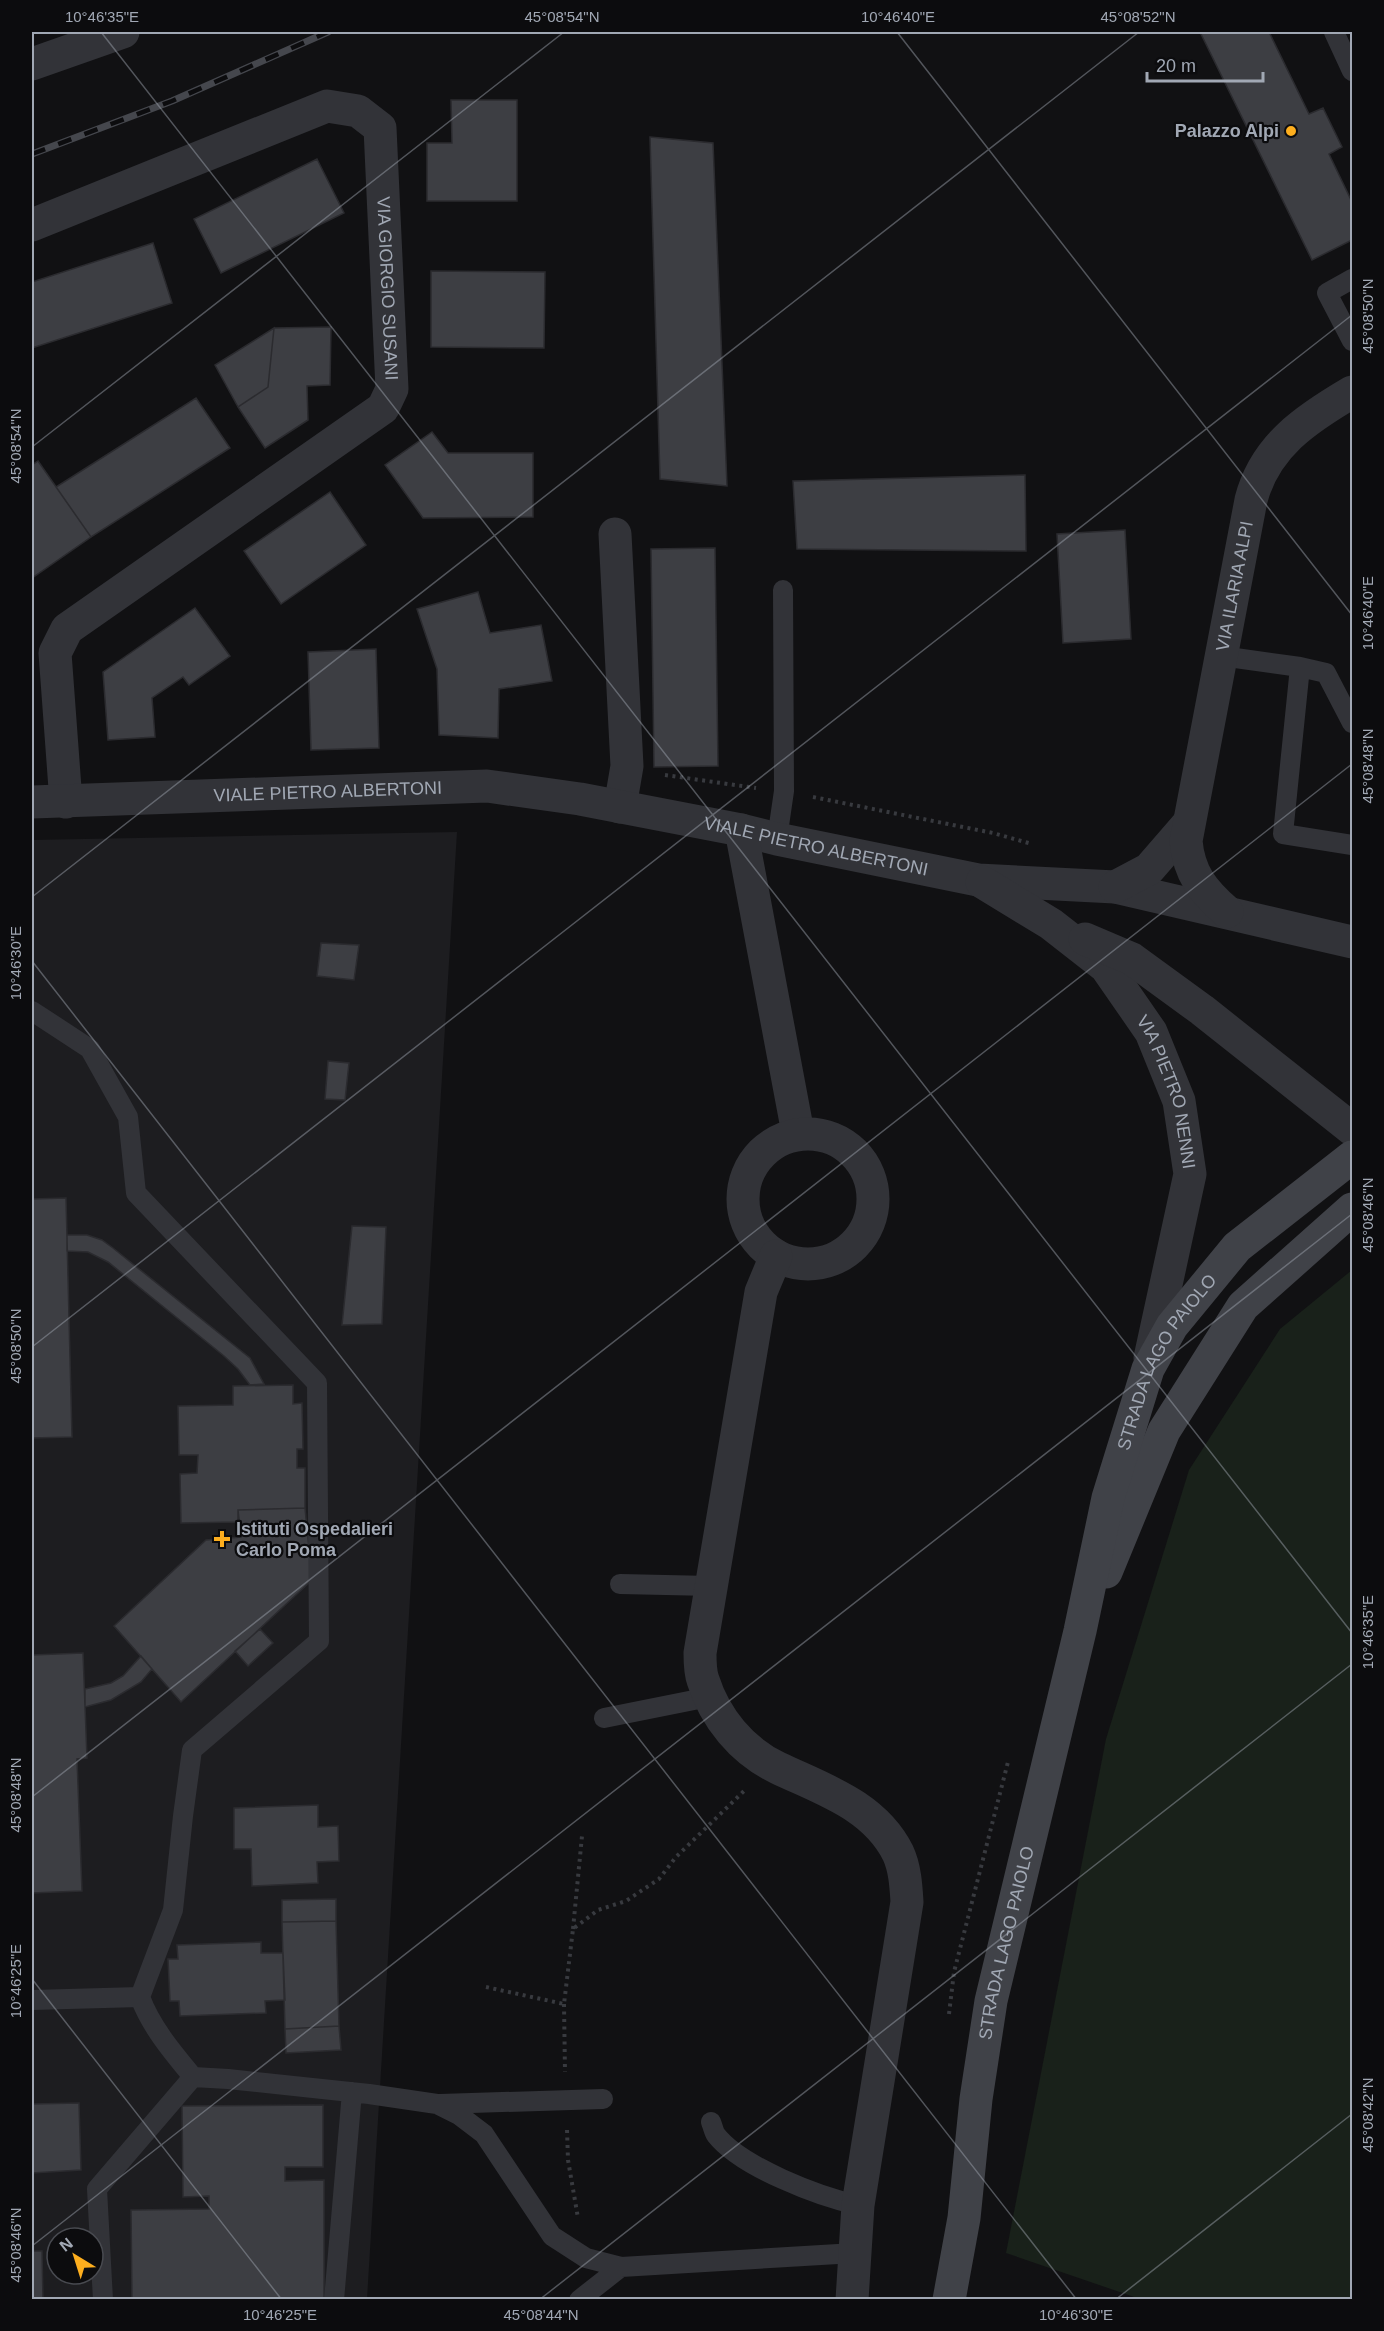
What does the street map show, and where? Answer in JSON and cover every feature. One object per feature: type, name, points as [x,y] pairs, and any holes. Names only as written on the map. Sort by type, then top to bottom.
[{"type":"street","points":[[32,64],[123,32]]},
{"type":"street","name":"VIA GIORGIO SUSANI","points":[[32,225],[327,106],[358,111],[380,128],[392,389],[383,408],[67,629],[55,653],[66,802]]},
{"type":"street","name":"VIA ILARIA ALPI","points":[[1227,912],[1207,895],[1192,870],[1186,841],[1256,480],[1270,456],[1282,442],[1302,425],[1353,392]]},
{"type":"street","points":[[615,534],[627,766],[620,807]]},
{"type":"street","name":"VIALE PIETRO ALBERTONI","points":[[32,802],[486,786],[620,807],[741,830],[978,880]]},
{"type":"street","points":[[1115,887],[1149,868],[1188,824]]},
{"type":"street","points":[[741,830],[798,1133]]},
{"type":"street","points":[[978,880],[1115,887],[1353,942]]},
{"type":"street","name":"VIA PIETRO NENNI","points":[[978,880],[1051,924],[1106,967],[1151,1032],[1179,1101],[1190,1174],[1148,1369]]},
{"type":"street","name":"VIA PIETRO NENNI","points":[[1051,924],[1132,959],[1202,1010],[1353,1129]]},
{"type":"street","points":[[798,1133],[819,1134],[839,1140],[855,1153],[867,1170],[873,1190],[873,1210],[866,1230],[853,1246],[836,1258],[816,1264],[795,1263],[776,1256],[760,1244],[749,1228],[743,1210],[743,1191],[749,1170],[761,1153],[778,1140],[798,1133]]},
{"type":"street","name":"STRADA LAGO PAIOLO","points":[[949,2300],[964,2218],[976,2099],[991,2001],[1080,1631],[1108,1498],[1148,1369],[1172,1326],[1237,1247],[1353,1157]]},
{"type":"street","name":"STRADA LAGO PAIOLO","points":[[1080,1631],[1124,1531],[1164,1431],[1243,1306],[1351,1209]]},
{"type":"street","points":[[776,1256],[761,1292],[699,1653],[702,1678],[709,1697],[728,1730],[759,1758],[847,1800],[870,1818],[886,1835],[898,1854],[905,1876],[907,1902],[858,2205],[852,2300]]},
{"type":"street","name":"STRADA LAGO PAIOLO","points":[[956,2260],[961,2300]]},
{"type":"lane","points":[[1334,32],[1353,71]]},
{"type":"lane","points":[[1353,279],[1327,293],[1353,341]]},
{"type":"lane","points":[[777,839],[784,791],[783,590]]},
{"type":"lane","points":[[1221,656],[1326,673],[1353,723]]},
{"type":"lane","points":[[1300,667],[1283,834],[1353,844]]},
{"type":"lane","points":[[32,1011],[90,1049],[128,1117],[136,1194],[317,1383],[319,1641],[192,1750],[173,1910],[140,1997],[146,2012],[173,2053],[193,2077],[352,2092],[437,2104],[603,2099]]},
{"type":"lane","points":[[620,1584],[711,1586]]},
{"type":"lane","points":[[604,1718],[709,1697]]},
{"type":"lane","points":[[32,2000],[140,1997]]},
{"type":"lane","points":[[103,2300],[97,2189],[193,2077]]},
{"type":"lane","points":[[334,2300],[352,2092]]},
{"type":"lane","points":[[437,2104],[459,2115],[484,2134],[552,2236],[586,2258],[621,2267],[855,2253]]},
{"type":"lane","points":[[711,2122],[715,2134],[740,2157],[808,2190],[835,2200],[858,2205]]},
{"type":"lane","points":[[579,2300],[621,2267]]},
{"type":"path","points":[[949,2019],[954,1972],[1008,1761]]},
{"type":"path","points":[[573,1929],[598,1910],[626,1901],[658,1879],[676,1857],[746,1790],[778,1768]]},
{"type":"path","points":[[582,1836],[564,2004],[568,2160],[586,2258]]},
{"type":"path","points":[[486,1987],[564,2004]]},
{"type":"shaded area","name":"Istituti Ospedalieri Carlo Poma","points":[[457,832],[367,2299],[32,2299],[32,840]]},
{"type":"shaded area","points":[[1352,1270],[1352,2299],[1140,2299],[1006,2253],[1106,1739],[1189,1470],[1280,1329]]},
{"type":"building","name":"Palazzo Alpi","points":[[1200,32],[1269,32],[1309,114],[1323,108],[1342,147],[1329,154],[1352,202],[1352,240],[1312,260]]},
{"type":"building","points":[[451,100],[517,100],[517,201],[427,201],[427,143],[452,143]]},
{"type":"building","points":[[650,137],[713,143],[727,486],[660,479]]},
{"type":"building","points":[[317,159],[344,213],[221,273],[194,219]]},
{"type":"building","points":[[153,243],[172,303],[32,348],[32,282]]},
{"type":"building","points":[[431,271],[545,272],[544,348],[431,347]]},
{"type":"building","points":[[331,327],[330,385],[307,386],[308,420],[265,448],[238,407],[268,387],[274,328]]},
{"type":"building","points":[[274,328],[268,387],[238,407],[215,365]]},
{"type":"building","points":[[196,398],[230,448],[91,537],[56,487]]},
{"type":"building","points":[[432,432],[448,453],[533,453],[533,517],[423,518],[385,465]]},
{"type":"building","points":[[38,461],[91,537],[32,578],[32,465]]},
{"type":"building","points":[[1025,475],[1026,551],[797,549],[793,481]]},
{"type":"building","points":[[330,492],[366,545],[281,604],[244,551]]},
{"type":"building","points":[[1125,530],[1131,639],[1063,643],[1057,534]]},
{"type":"building","points":[[715,548],[718,766],[654,767],[651,549]]},
{"type":"building","points":[[478,592],[490,633],[541,625],[552,681],[499,689],[498,738],[439,735],[437,669],[417,609]]},
{"type":"building","points":[[195,608],[230,656],[189,685],[183,677],[152,698],[155,737],[108,740],[103,672]]},
{"type":"building","points":[[376,649],[379,748],[311,750],[308,652]]},
{"type":"building","points":[[321,943],[359,945],[354,980],[317,976]]},
{"type":"building","points":[[328,1061],[349,1063],[345,1100],[325,1099]]},
{"type":"building","points":[[66,1198],[72,1437],[32,1438],[32,1199]]},
{"type":"building","points":[[352,1226],[386,1227],[382,1324],[342,1325]]},
{"type":"building","points":[[67,1235],[87,1235],[102,1240],[113,1248],[250,1358],[264,1384],[250,1385],[224,1356],[108,1262],[88,1252],[67,1251]]},
{"type":"building","points":[[293,1385],[293,1404],[302,1403],[303,1449],[297,1449],[297,1468],[305,1468],[305,1508],[238,1510],[238,1522],[181,1523],[180,1474],[197,1473],[198,1455],[179,1455],[178,1406],[233,1405],[233,1386]]},
{"type":"building","points":[[305,1508],[312,1580],[181,1702],[114,1626],[206,1540],[241,1537],[238,1510]]},
{"type":"building","points":[[260,1629],[273,1643],[248,1666],[235,1651]]},
{"type":"building","points":[[83,1653],[87,1758],[77,1759],[82,1891],[32,1893],[32,1655]]},
{"type":"building","points":[[141,1656],[152,1669],[141,1682],[111,1700],[85,1707],[85,1689],[111,1683],[123,1676]]},
{"type":"building","points":[[318,1805],[318,1827],[338,1826],[339,1861],[317,1862],[318,1883],[252,1886],[251,1849],[234,1849],[234,1808]]},
{"type":"building","points":[[336,1899],[336,1921],[282,1922],[282,1900]]},
{"type":"building","points":[[336,1921],[339,2026],[285,2029],[282,1922]]},
{"type":"building","points":[[261,1942],[261,1953],[283,1953],[285,2000],[265,2001],[266,2013],[180,2016],[179,2001],[170,2001],[168,1959],[178,1959],[177,1945]]},
{"type":"building","points":[[339,2026],[341,2050],[286,2053],[285,2029]]},
{"type":"building","points":[[79,2103],[81,2170],[32,2173],[32,2104]]},
{"type":"building","points":[[323,2105],[323,2167],[285,2167],[285,2181],[324,2180],[324,2300],[132,2300],[131,2210],[209,2209],[209,2196],[183,2197],[182,2106]]},
{"type":"building","points":[[32,2251],[42,2251],[43,2300],[32,2300]]},
{"type":"railway","points":[[32,154],[172,101],[328,32]]},
{"type":"place","name":"Palazzo Alpi","points":[[1291,131]]},
{"type":"place","name":"Istituti Ospedalieri Carlo Poma","points":[[222,1539]]}]
